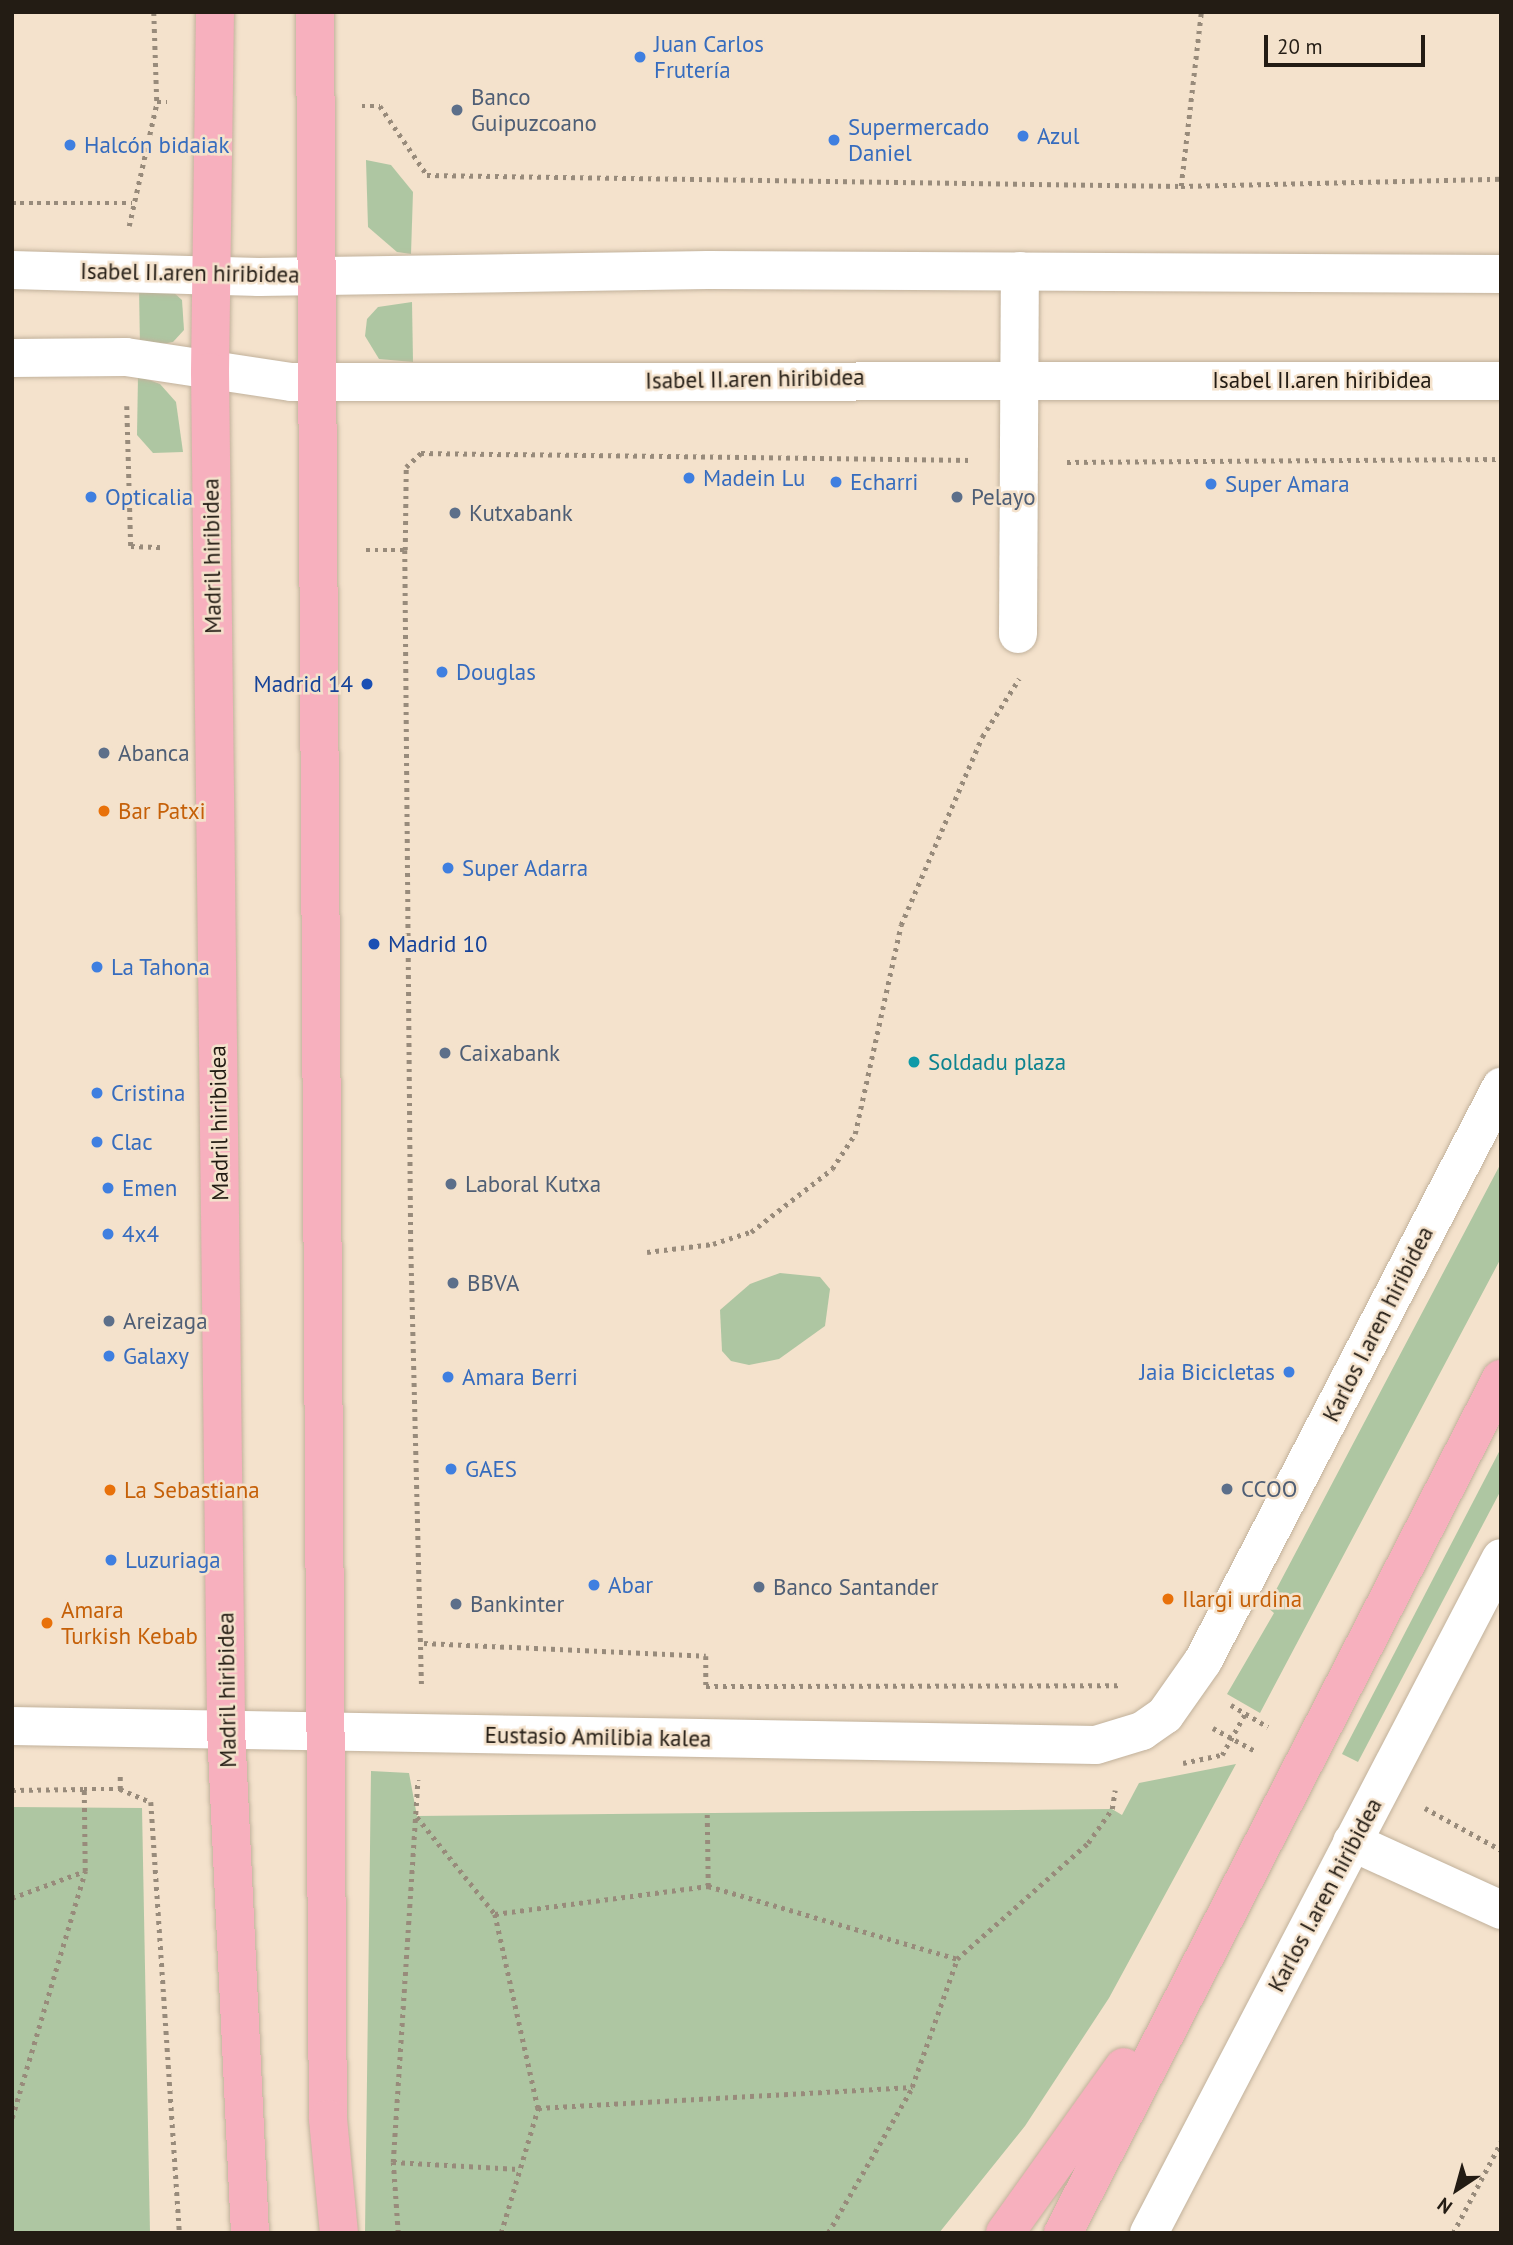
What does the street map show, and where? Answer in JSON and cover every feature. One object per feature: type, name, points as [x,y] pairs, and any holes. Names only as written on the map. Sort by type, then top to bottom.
[{"type":"main road","name":"Madril hiribidea","points":[[215,12],[210,372],[226,1730],[250,2233]]},
{"type":"main road","points":[[315,12],[312,276],[328,2119],[339,2233]]},
{"type":"main road","points":[[1063,2233],[1195,1965],[1501,1379]]},
{"type":"main road","points":[[1004,2233],[1041,2186],[1195,1965]]},
{"type":"street","name":"Isabel II.aren hiribidea","points":[[12,270],[312,276],[1020,271],[1501,274]]},
{"type":"street","points":[[1018,634],[1020,271]]},
{"type":"street","name":"Isabel II.aren hiribidea","points":[[12,358],[126,357],[210,372],[314,383],[1019,377],[1501,381]]},
{"type":"street","name":"Karlos I.aren hiribidea","points":[[1180,1695],[1501,1087]]},
{"type":"street","name":"Karlos I.aren hiribidea","points":[[1149,2233],[1501,1558]]},
{"type":"street","name":"Eustasio Amilibia kalea","points":[[12,1726],[1096,1745],[1142,1731],[1180,1695]]},
{"type":"street","points":[[1352,1842],[1501,1910]]},
{"type":"street","points":[[984,2233],[1041,2186]]},
{"type":"path","points":[[153,12],[157,102]]},
{"type":"path","points":[[1181,186],[1201,12]]},
{"type":"path","points":[[427,175],[1181,186],[1501,179]]},
{"type":"path","points":[[12,203],[132,203]]},
{"type":"path","points":[[421,453],[936,458]]},
{"type":"path","points":[[1096,459],[1501,459]]},
{"type":"path","points":[[405,550],[411,1247],[424,1643],[420,1735]]},
{"type":"path","points":[[648,1252],[751,1232],[832,1168],[855,1133],[901,925],[982,737]]},
{"type":"path","points":[[424,1643],[706,1656],[706,1686],[1180,1695]]},
{"type":"path","points":[[120,1728],[120,1789]]},
{"type":"path","points":[[828,2233],[912,2087],[957,1959],[1088,1843],[1112,1810],[1117,1775]]},
{"type":"path","points":[[1382,1785],[1501,1850]]},
{"type":"path","points":[[12,2118],[85,1871],[84,1789]]},
{"type":"path","points":[[12,1790],[120,1789],[151,1802],[180,2233]]},
{"type":"path","points":[[707,1814],[708,1886]]},
{"type":"path","points":[[398,2233],[393,2162],[417,1816],[495,1913],[538,2108],[501,2233]]},
{"type":"path","points":[[12,1898],[85,1871]]},
{"type":"path","points":[[495,1913],[708,1886],[957,1959]]},
{"type":"path","points":[[538,2108],[912,2087]]},
{"type":"path","points":[[1453,2233],[1501,2142]]},
{"type":"path","points":[[393,2162],[520,2169]]},
{"type":"green space","points":[[366,160],[391,165],[413,192],[411,254],[397,252],[368,227]]},
{"type":"green space","points":[[139,287],[172,291],[182,300],[184,330],[173,342],[140,348]]},
{"type":"green space","points":[[412,302],[413,362],[379,359],[365,336],[367,319],[378,307]]},
{"type":"green space","points":[[138,376],[160,384],[176,402],[183,452],[153,453],[137,435]]},
{"type":"green space","points":[[1501,1163],[1501,1258],[1260,1713],[1227,1694],[1274,1613],[1267,1607]]},
{"type":"green space","points":[[780,1273],[820,1277],[830,1289],[825,1326],[779,1359],[749,1365],[731,1361],[722,1351],[720,1310],[750,1284]]},
{"type":"green space","points":[[1501,1448],[1501,1490],[1358,1762],[1342,1754]]},
{"type":"green space","points":[[1236,1764],[1109,1998],[1025,2126],[939,2233],[365,2233],[371,1771],[409,1773],[417,1816],[1112,1809],[1122,1815],[1139,1783]]},
{"type":"green space","points":[[12,1807],[142,1808],[150,2233],[12,2233]]},
{"type":"place","name":"Juan Carlos Frutería","points":[[640,57]]},
{"type":"place","name":"Banco Guipuzcoano","points":[[457,110]]},
{"type":"place","name":"Azul","points":[[1023,136]]},
{"type":"place","name":"Supermercado Daniel","points":[[834,140]]},
{"type":"place","name":"Halcón bidaiak","points":[[70,145]]},
{"type":"place","name":"Madein Lu","points":[[689,478]]},
{"type":"place","name":"Echarri","points":[[836,482]]},
{"type":"place","name":"Super Amara","points":[[1211,484]]},
{"type":"place","name":"Opticalia","points":[[91,497]]},
{"type":"place","name":"Pelayo","points":[[957,497]]},
{"type":"place","name":"Kutxabank","points":[[455,513]]},
{"type":"place","name":"Douglas","points":[[442,672]]},
{"type":"place","name":"Madrid 14","points":[[367,684]]},
{"type":"place","name":"Abanca","points":[[104,753]]},
{"type":"place","name":"Bar Patxi","points":[[104,811]]},
{"type":"place","name":"Super Adarra","points":[[448,868]]},
{"type":"place","name":"Madrid 10","points":[[374,944]]},
{"type":"place","name":"La Tahona","points":[[97,967]]},
{"type":"place","name":"Caixabank","points":[[445,1053]]},
{"type":"place","name":"Soldadu plaza","points":[[914,1062]]},
{"type":"place","name":"Cristina","points":[[97,1093]]},
{"type":"place","name":"Clac","points":[[97,1142]]},
{"type":"place","name":"Laboral Kutxa","points":[[451,1184]]},
{"type":"place","name":"Emen","points":[[108,1188]]},
{"type":"place","name":"4x4","points":[[108,1234]]},
{"type":"place","name":"BBVA","points":[[453,1283]]},
{"type":"place","name":"Areizaga","points":[[109,1321]]},
{"type":"place","name":"Galaxy","points":[[109,1356]]},
{"type":"place","name":"Jaia Bicicletas","points":[[1289,1372]]},
{"type":"place","name":"Amara Berri","points":[[448,1377]]},
{"type":"place","name":"GAES","points":[[451,1469]]},
{"type":"place","name":"CCOO","points":[[1227,1489]]},
{"type":"place","name":"La Sebastiana","points":[[110,1490]]},
{"type":"place","name":"Luzuriaga","points":[[111,1560]]},
{"type":"place","name":"Abar","points":[[594,1585]]},
{"type":"place","name":"Banco Santander","points":[[759,1587]]},
{"type":"place","name":"Ilargi urdina","points":[[1168,1599]]},
{"type":"place","name":"Bankinter","points":[[456,1604]]},
{"type":"place","name":"Amara Turkish Kebab","points":[[47,1623]]}]
